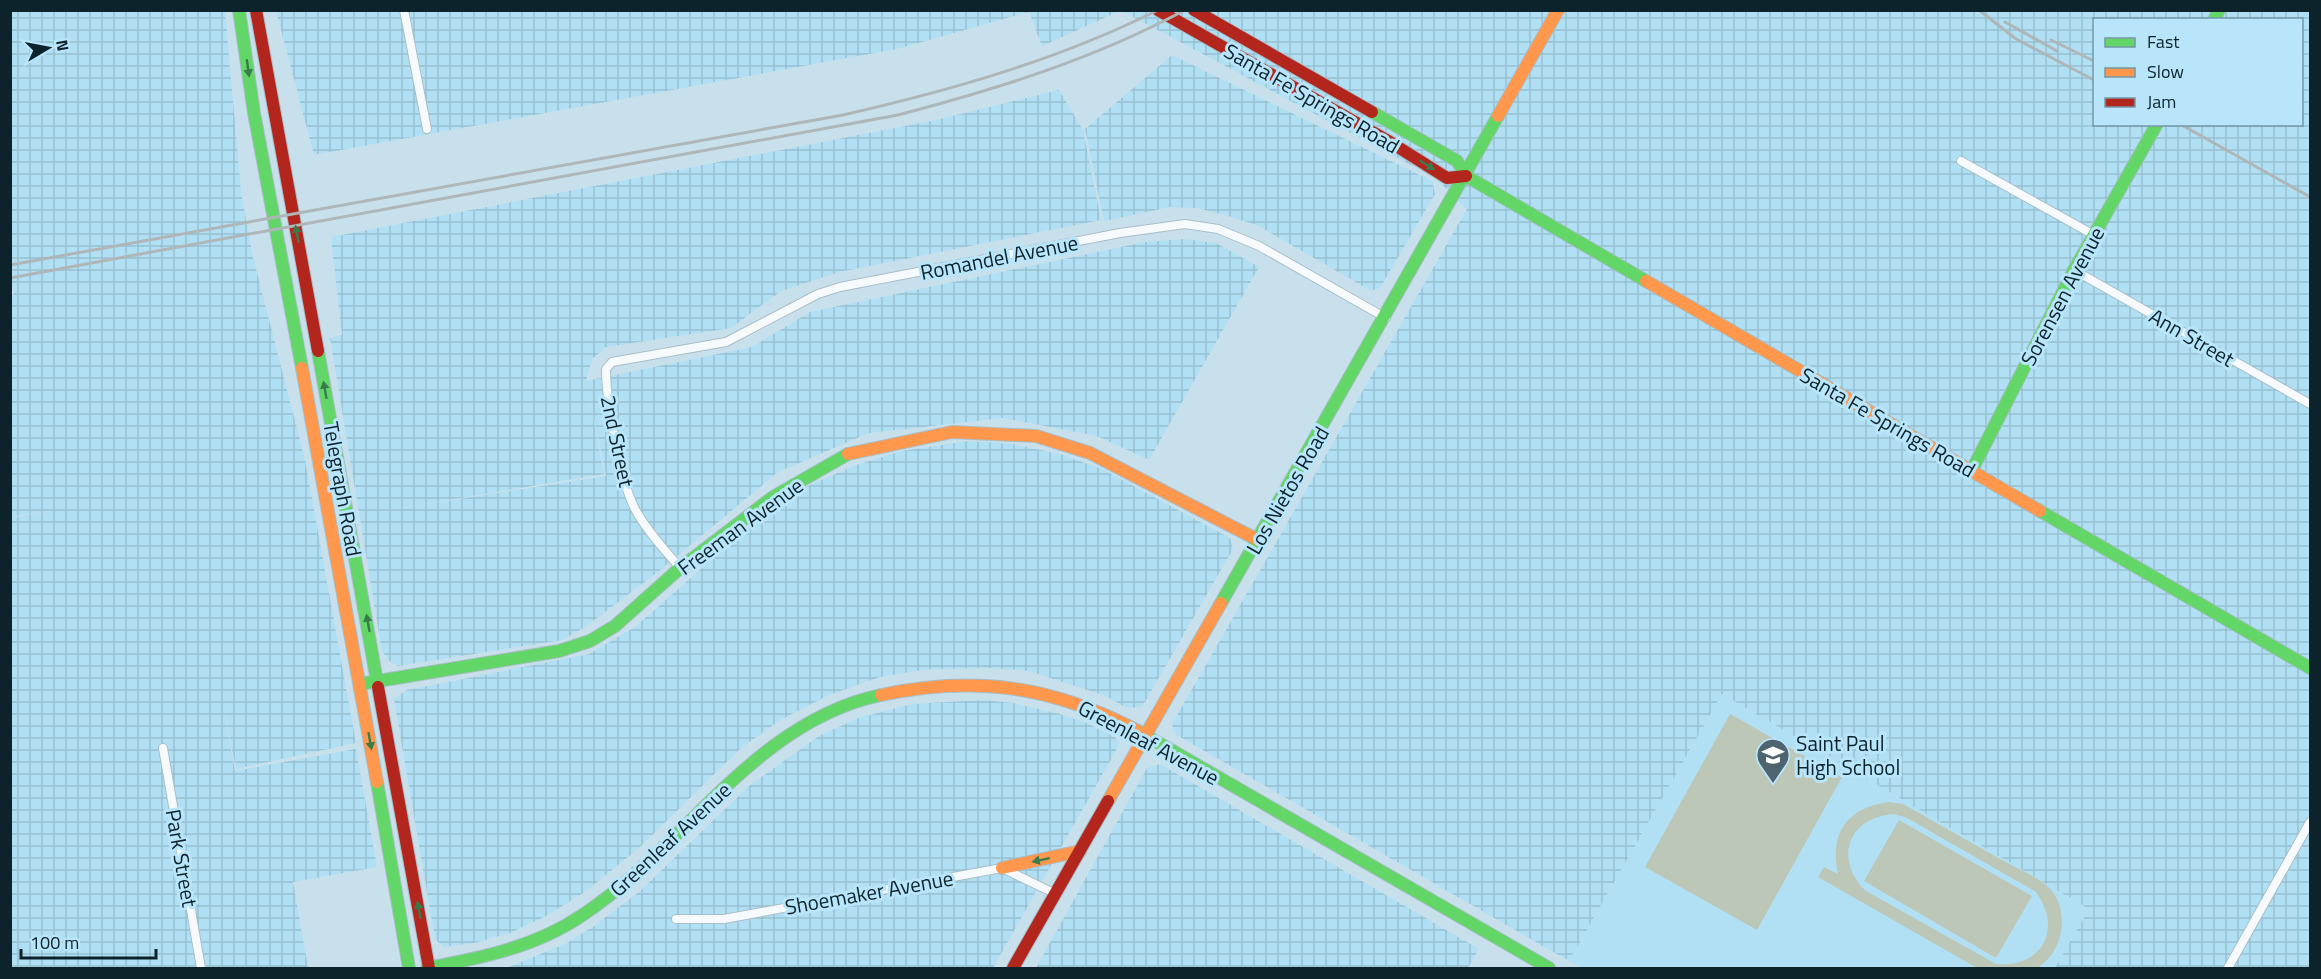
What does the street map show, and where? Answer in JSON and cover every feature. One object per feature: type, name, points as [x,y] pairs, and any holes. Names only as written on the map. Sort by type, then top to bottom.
[{"type":"main road","name":"Telegraph Road","points":[[239,10],[254,113],[360,684],[409,969]]},
{"type":"main road","name":"Telegraph Road","points":[[256,10],[428,968]]},
{"type":"main road","name":"Santa Fe Springs Road","points":[[1158,10],[1345,116],[1447,178],[1466,176]]},
{"type":"main road","name":"Santa Fe Springs Road","points":[[1194,10],[1457,161],[1466,176],[2310,668]]},
{"type":"main road","name":"Los Nietos Road","points":[[1013,969],[1386,318],[1558,10]]},
{"type":"main road","points":[[1345,116],[1353,102]]},
{"type":"main road","name":"Sorensen Avenue","points":[[1972,470],[2074,270],[2156,126]]},
{"type":"main road","name":"Freeman Avenue","points":[[360,684],[559,651],[590,640],[615,626],[680,568],[773,497],[851,452],[952,432],[1036,436],[1090,453],[1258,540]]},
{"type":"main road","name":"Greenleaf Avenue","points":[[428,968],[496,955],[546,935],[579,917],[619,888],[767,751],[820,717],[872,697],[919,687],[960,684],[1017,688],[1075,702],[1145,735],[1548,969]]},
{"type":"main road","points":[[1002,868],[1080,851]]},
{"type":"street","points":[[404,10],[427,129]]},
{"type":"street","points":[[1961,161],[2094,235]]},
{"type":"street","name":"Romandel Avenue","points":[[606,369],[612,362],[624,359],[726,342],[818,294],[840,287],[1109,235],[1185,224],[1218,228],[1259,246],[1386,318]]},
{"type":"street","name":"Ann Street","points":[[2074,270],[2310,405]]},
{"type":"street","name":"2nd Street","points":[[606,369],[606,386],[624,484],[636,511],[680,568]]},
{"type":"street","name":"Park Street","points":[[162,748],[201,969]]},
{"type":"street","points":[[2228,969],[2310,822]]},
{"type":"street","points":[[1002,868],[1056,894]]},
{"type":"street","name":"Shoemaker Avenue","points":[[676,919],[724,919],[1002,868]]},
{"type":"shaded area","points":[[11,11],[225,11],[241,192],[253,257],[305,460],[356,743],[236,769],[224,710],[235,771],[356,749],[377,867],[293,882],[308,968],[11,968],[11,518],[54,510],[11,517],[10,295],[14,294],[10,273]]},
{"type":"shaded area","points":[[276,11],[1120,11],[1042,46],[1029,12],[897,49],[314,155]]},
{"type":"shaded area","points":[[1122,11],[2310,11],[2310,968],[2055,968],[2089,909],[1722,694],[1569,961],[1175,734],[1172,724],[1467,209],[1435,178]]},
{"type":"shaded area","points":[[1172,55],[1432,181],[1435,194],[1380,288],[1371,291],[1257,225],[1197,208],[1170,207],[1104,221],[1085,129]]},
{"type":"shaded area","points":[[1059,90],[1083,130],[1101,220],[839,272],[781,291],[731,328],[606,347],[592,359],[586,381],[752,347],[810,312],[1145,242],[1185,239],[1216,243],[1259,267],[1149,460],[1097,436],[1003,418],[869,433],[778,472],[658,572],[585,627],[562,640],[398,666],[389,661],[382,651],[330,338],[342,335],[331,237],[936,120]],"holes":[[[589,394],[606,476],[376,512],[604,474]]]},
{"type":"shaded area","points":[[968,441],[1014,444],[1063,455],[1102,469],[1230,538],[1233,549],[1142,707],[1127,708],[1106,696],[1029,671],[994,668],[929,669],[880,677],[829,695],[780,720],[740,749],[639,848],[585,892],[546,916],[510,933],[474,943],[444,947],[435,939],[394,699],[407,690],[589,654],[635,627],[759,518],[799,490],[853,466],[902,451]]},
{"type":"shaded area","name":"Saint Paul High School","points":[[1722,694],[2089,909],[2055,968],[1582,968],[1569,961]]},
{"type":"shaded area","points":[[983,700],[1013,703],[1060,714],[1087,723],[1116,738],[1119,745],[993,968],[507,968],[567,943],[594,926],[640,891],[749,786],[819,736],[858,718],[912,704]]},
{"type":"shaded area","points":[[1160,764],[1479,949],[1468,968],[1036,968],[1147,768]]},
{"type":"green space","points":[[1730,714],[1842,777],[1757,930],[1645,867]]},
{"type":"green space","points":[[1889,802],[1903,804],[2046,885],[2054,894],[2062,917],[2059,941],[2046,961],[2037,968],[1977,968],[1818,877],[1824,867],[1838,874],[1836,847],[1844,825],[1852,816],[1874,805]],"holes":[[[1894,814],[1907,818],[2036,892],[2048,919],[2047,932],[2036,953],[2012,964],[1996,964],[1866,891],[1856,879],[1850,866],[1848,854],[1850,842],[1856,832],[1866,823],[1878,817]]]},
{"type":"green space","points":[[1899,820],[2032,896],[1996,958],[1864,881]]},
{"type":"railway","points":[[10,265],[843,115],[1004,72],[1082,44],[1158,10]]},
{"type":"railway","points":[[10,278],[898,115],[972,95],[1080,58],[1151,28],[1185,10]]},
{"type":"railway","points":[[1979,10],[2016,39],[2093,79]]},
{"type":"railway","points":[[2005,22],[2057,51]]},
{"type":"railway","points":[[2051,40],[2093,61]]},
{"type":"railway","points":[[2184,126],[2310,197]]},
{"type":"traffic: fast","points":[[239,10],[254,113],[302,368]]},
{"type":"traffic: fast","points":[[2215,18],[2219,10]]},
{"type":"traffic: fast","points":[[1372,112],[1457,161],[1466,176],[1646,281]]},
{"type":"traffic: fast","points":[[1221,603],[1498,116]]},
{"type":"traffic: fast","points":[[1972,470],[2074,270],[2156,126]]},
{"type":"traffic: fast","points":[[318,351],[378,687]]},
{"type":"traffic: fast","points":[[360,684],[559,651],[590,641],[615,626],[680,568],[773,497],[848,454]]},
{"type":"traffic: fast","points":[[2040,511],[2310,668]]},
{"type":"traffic: fast","points":[[427,968],[507,950],[563,927],[618,888],[654,857],[722,790],[757,759],[795,731],[836,709],[881,695]]},
{"type":"traffic: fast","points":[[1138,731],[1549,968]]},
{"type":"traffic: fast","points":[[377,782],[409,968]]},
{"type":"traffic: slow","points":[[1498,116],[1558,10]]},
{"type":"traffic: slow","points":[[1646,281],[2040,511]]},
{"type":"traffic: slow","points":[[302,368],[377,782]]},
{"type":"traffic: slow","points":[[848,454],[952,432],[1036,436],[1090,453],[1258,540]]},
{"type":"traffic: slow","points":[[1108,801],[1221,603]]},
{"type":"traffic: slow","points":[[881,695],[949,686],[1013,689],[1075,704],[1138,731]]},
{"type":"traffic: slow","points":[[1002,868],[1080,851]]},
{"type":"traffic: jam","points":[[256,10],[318,351]]},
{"type":"traffic: jam","points":[[1158,10],[1390,142],[1447,178],[1466,176]]},
{"type":"traffic: jam","points":[[1194,10],[1372,112]]},
{"type":"traffic: jam","points":[[378,687],[429,968]]},
{"type":"traffic: jam","points":[[1013,968],[1108,801]]},
{"type":"place","name":"Saint Paul High School","points":[[1773,784]]}]
